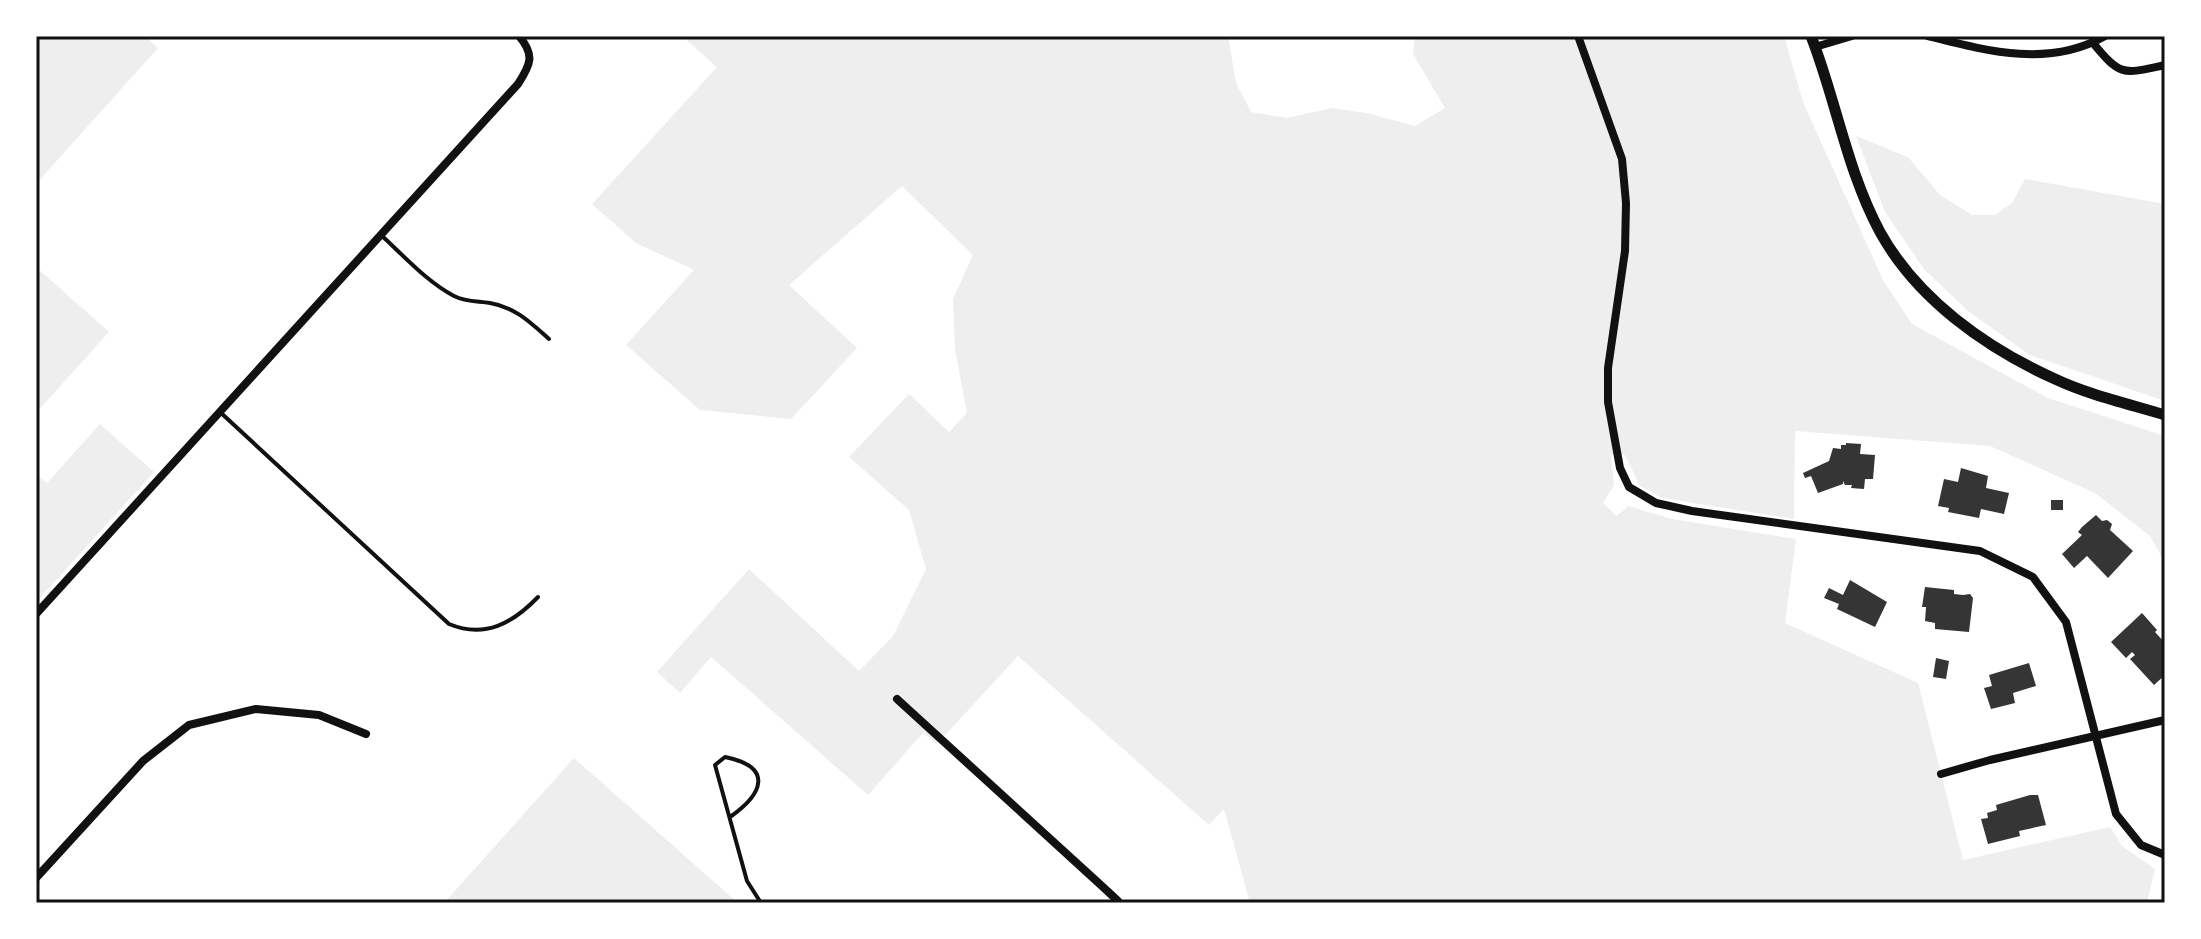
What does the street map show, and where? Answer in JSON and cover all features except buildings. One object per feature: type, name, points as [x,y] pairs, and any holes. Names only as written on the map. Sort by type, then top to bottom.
[{"type":"street","points":[[36,614],[518,84],[531,59],[528,47],[519,36]]},
{"type":"street","points":[[1578,36],[1622,159],[1626,203],[1625,251],[1608,368],[1608,402],[1620,468],[1629,487],[1656,503],[1692,511],[1980,551],[2033,577],[2066,622],[2116,814],[2141,845],[2165,855]]},
{"type":"street","points":[[1852,36],[1813,42],[1854,170],[1881,232],[1925,292],[1986,343],[2057,380],[2165,415]]},
{"type":"street","points":[[1928,36],[1990,52],[2041,55],[2093,43],[2105,36]]},
{"type":"street","points":[[2093,43],[2113,67],[2130,73],[2165,65]]},
{"type":"street","points":[[897,699],[1117,902]]},
{"type":"street","points":[[36,878],[143,761],[189,725],[256,709],[319,715],[366,734]]},
{"type":"street","points":[[1941,774],[2165,720]]},
{"type":"lane","points":[[381,235],[448,292],[472,302],[510,309],[549,339]]},
{"type":"lane","points":[[220,412],[449,624],[468,631],[495,627],[520,615],[538,597]]},
{"type":"lane","points":[[730,817],[746,806],[759,787],[758,776],[752,766],[725,757],[715,765],[717,778],[747,881],[761,903]]},
{"type":"shaded area","points":[[36,36],[145,36],[158,48],[36,184]]},
{"type":"shaded area","points":[[682,36],[1228,36],[1236,83],[1251,112],[1287,118],[1332,108],[1367,113],[1415,126],[1445,108],[1413,54],[1415,36],[1784,36],[1803,102],[1883,280],[1912,324],[2048,398],[2165,436],[2165,563],[2150,536],[2095,493],[1990,446],[1795,431],[1794,519],[1662,498],[1640,486],[1625,455],[1611,455],[1614,485],[1603,503],[1617,516],[1628,506],[1672,519],[1796,539],[1785,623],[1918,683],[1963,860],[2110,827],[2122,846],[2155,869],[2147,903],[1250,903],[1224,809],[1209,825],[1018,656],[937,744],[923,733],[868,795],[711,657],[680,693],[657,672],[749,569],[859,671],[893,636],[926,569],[909,510],[849,457],[909,394],[949,432],[967,413],[955,349],[953,299],[973,255],[902,186],[789,285],[857,348],[791,419],[700,410],[626,345],[694,270],[636,243],[592,204],[717,67]]},
{"type":"shaded area","points":[[1856,136],[1908,157],[1940,195],[1972,215],[1995,215],[2012,203],[2025,179],[2165,204],[2165,401],[2030,355],[1968,311],[1924,269],[1885,212]]},
{"type":"shaded area","points":[[36,267],[109,332],[36,413]]},
{"type":"shaded area","points":[[100,424],[154,472],[36,602],[36,474],[47,483]]},
{"type":"shaded area","points":[[574,758],[738,903],[444,903]]}]
